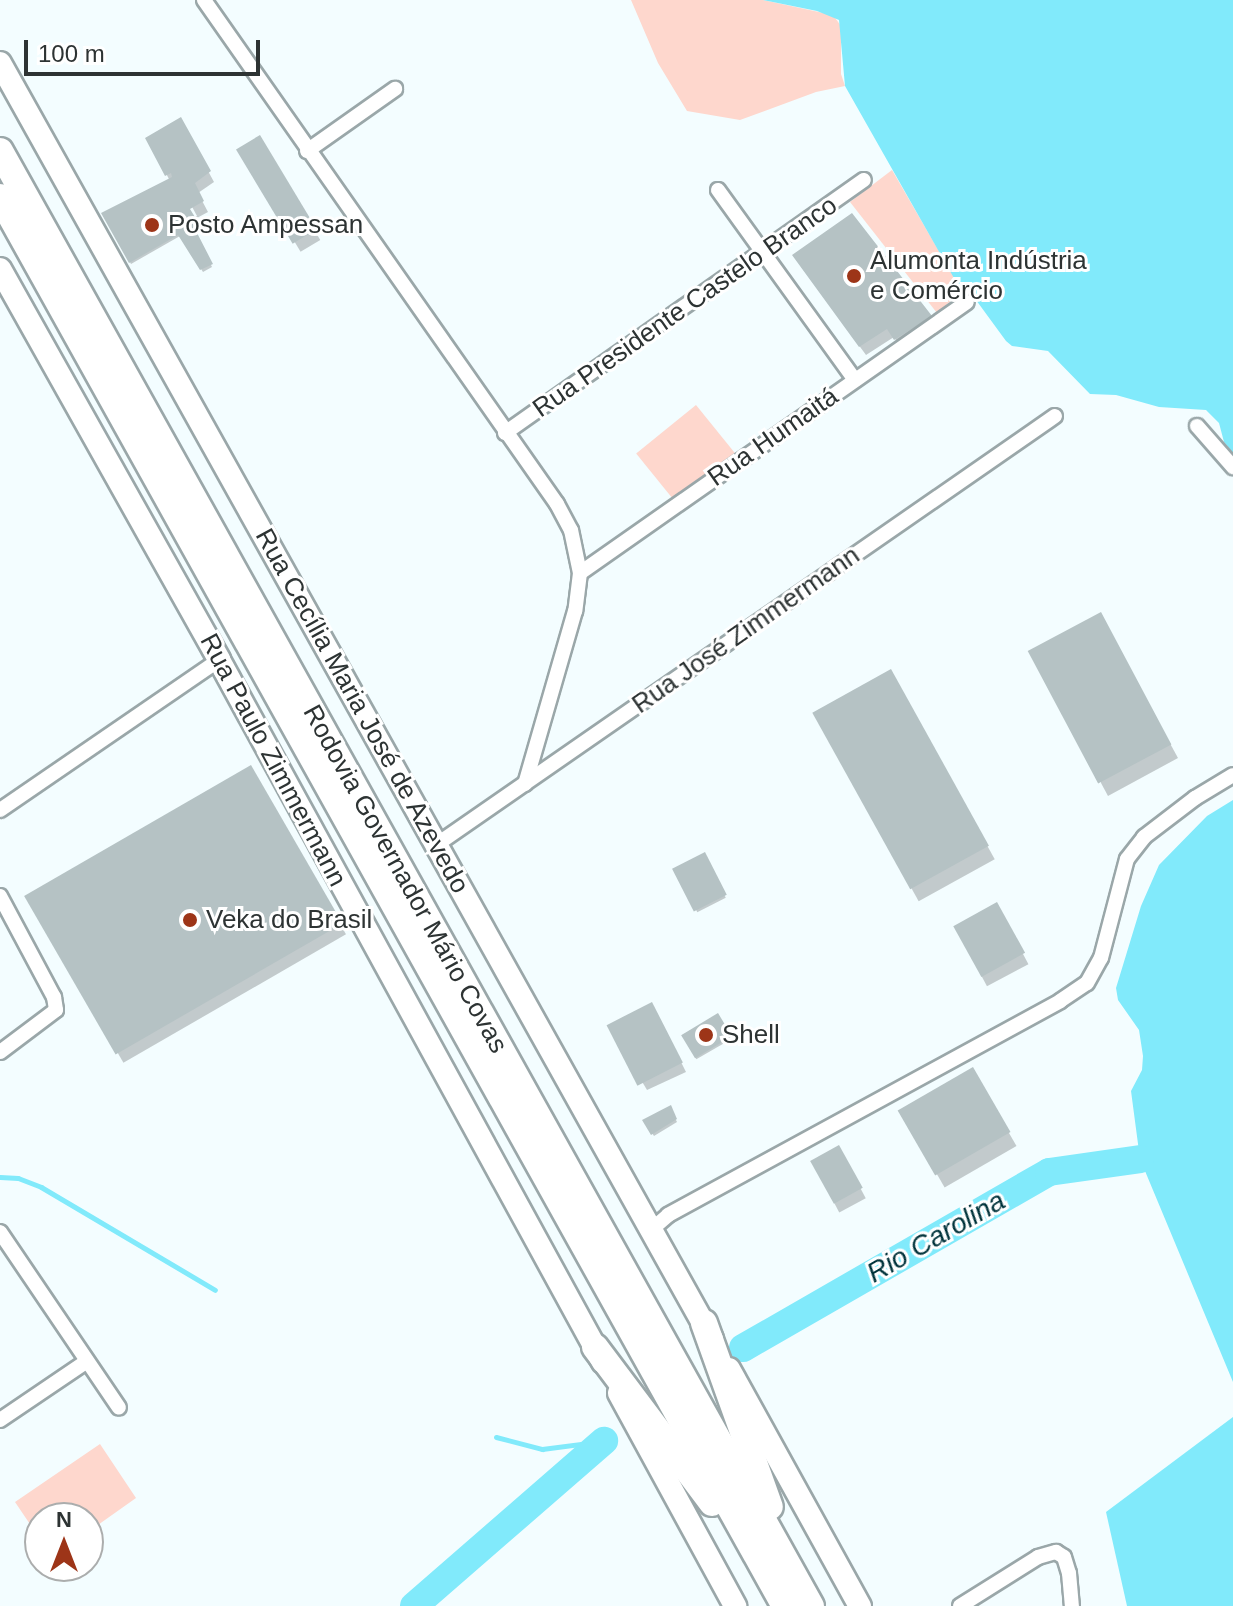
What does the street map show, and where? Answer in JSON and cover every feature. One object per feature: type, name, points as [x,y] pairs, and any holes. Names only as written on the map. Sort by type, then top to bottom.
[{"type":"highway","name":"Rodovia Governador Mário Covas","points":[[0,151],[784,1580],[785,1606]]},
{"type":"highway","name":"Rodovia Governador Mário Covas","points":[[0,197],[784,1580],[811,1606]]},
{"type":"highway","points":[[704,1323],[784,1580]]},
{"type":"highway","points":[[595,1347],[784,1580]]},
{"type":"main road","name":"Rua Cecília Maria José de Azevedo","points":[[0,63],[860,1606]]},
{"type":"main road","name":"Rua Paulo Zimmermann","points":[[0,269],[219,660],[735,1606]]},
{"type":"street","points":[[204,0],[563,515],[576,544],[580,573],[568,642],[525,784]]},
{"type":"street","points":[[307,151],[395,89]]},
{"type":"street","name":"Rua Presidente Castelo Branco","points":[[505,433],[864,180]]},
{"type":"street","points":[[718,190],[855,380]]},
{"type":"street","name":"Rua Humaitá","points":[[580,573],[967,302]]},
{"type":"street","name":"Rua José Zimmermann","points":[[436,845],[1055,416]]},
{"type":"street","points":[[1197,426],[1233,467]]},
{"type":"street","points":[[0,810],[219,660]]},
{"type":"street","points":[[651,1230],[668,1215],[1060,1001],[1087,983],[1101,958],[1127,859],[1144,837],[1195,798],[1233,775]]},
{"type":"street","points":[[0,896],[54,997],[56,1010],[0,1052]]},
{"type":"street","points":[[2,1240],[119,1408]]},
{"type":"street","points":[[0,1420],[87,1361]]},
{"type":"street","points":[[960,1606],[1038,1557],[1056,1552],[1064,1557],[1069,1573],[1072,1606]]},
{"type":"shaded area","points":[[631,0],[763,0],[833,15],[841,26],[841,74],[845,86],[816,92],[740,120],[687,111],[658,63]]},
{"type":"shaded area","points":[[892,170],[962,291],[937,313],[850,202]]},
{"type":"shaded area","points":[[696,405],[736,454],[676,502],[636,453]]},
{"type":"shaded area","points":[[100,1444],[136,1498],[104,1521],[104,1502],[24,1502],[24,1515],[15,1502]]},
{"type":"water","points":[[763,0],[1233,0],[1233,453],[1224,442],[1219,423],[1206,410],[1159,407],[1116,395],[1090,394],[1048,351],[1012,346],[1006,341],[976,300],[959,287],[845,86],[839,20],[817,11]]},
{"type":"water","points":[[1233,800],[1233,1382],[1140,1159],[1131,1091],[1142,1070],[1143,1056],[1139,1030],[1118,1000],[1116,988],[1141,906],[1159,865],[1207,816]]},
{"type":"water","points":[[1233,1417],[1233,1606],[1127,1606],[1106,1512]]},
{"type":"building","name":"Posto Ampessan","points":[[181,117],[211,171],[195,183],[204,201],[190,209],[198,222],[194,227],[213,264],[200,270],[178,235],[129,263],[101,213],[172,177],[171,173],[165,176],[145,138]]},
{"type":"building","points":[[260,135],[317,229],[293,244],[236,149]]},
{"type":"building","name":"Alumonta Indústria e Comércio","points":[[852,213],[932,316],[894,340],[887,329],[859,347],[792,255]]},
{"type":"building","points":[[1101,612],[1171,744],[1098,783],[1028,651]]},
{"type":"building","points":[[891,669],[989,846],[910,889],[812,713]]},
{"type":"building","name":"Veka do Brasil","points":[[251,765],[343,923],[116,1054],[24,896]]},
{"type":"building","points":[[705,852],[727,895],[694,912],[672,869]]},
{"type":"building","points":[[997,902],[1025,953],[981,977],[953,926]]},
{"type":"building","points":[[652,1002],[683,1063],[637,1086],[607,1025]]},
{"type":"building","name":"Shell","points":[[718,1013],[732,1036],[695,1058],[681,1035]]},
{"type":"building","points":[[973,1067],[1010,1132],[935,1175],[898,1110]]},
{"type":"building","name":"Shell","points":[[671,1105],[677,1119],[651,1135],[642,1120]]},
{"type":"building","points":[[839,1145],[863,1188],[834,1204],[810,1161]]},
{"type":"waterway","name":"Rio Carolina","points":[[743,1348],[1049,1172],[1140,1159]]},
{"type":"waterway","points":[[0,1177],[18,1178],[41,1187],[215,1290]]},
{"type":"waterway","points":[[496,1437],[542,1449],[604,1441]]},
{"type":"waterway","name":"Rio Carolina","points":[[414,1606],[604,1441]]},
{"type":"place","name":"Posto Ampessan","points":[[152,225]]},
{"type":"place","name":"Alumonta Indústria e Comércio","points":[[854,276]]},
{"type":"place","name":"Veka do Brasil","points":[[190,920]]},
{"type":"place","name":"Shell","points":[[706,1035]]}]
